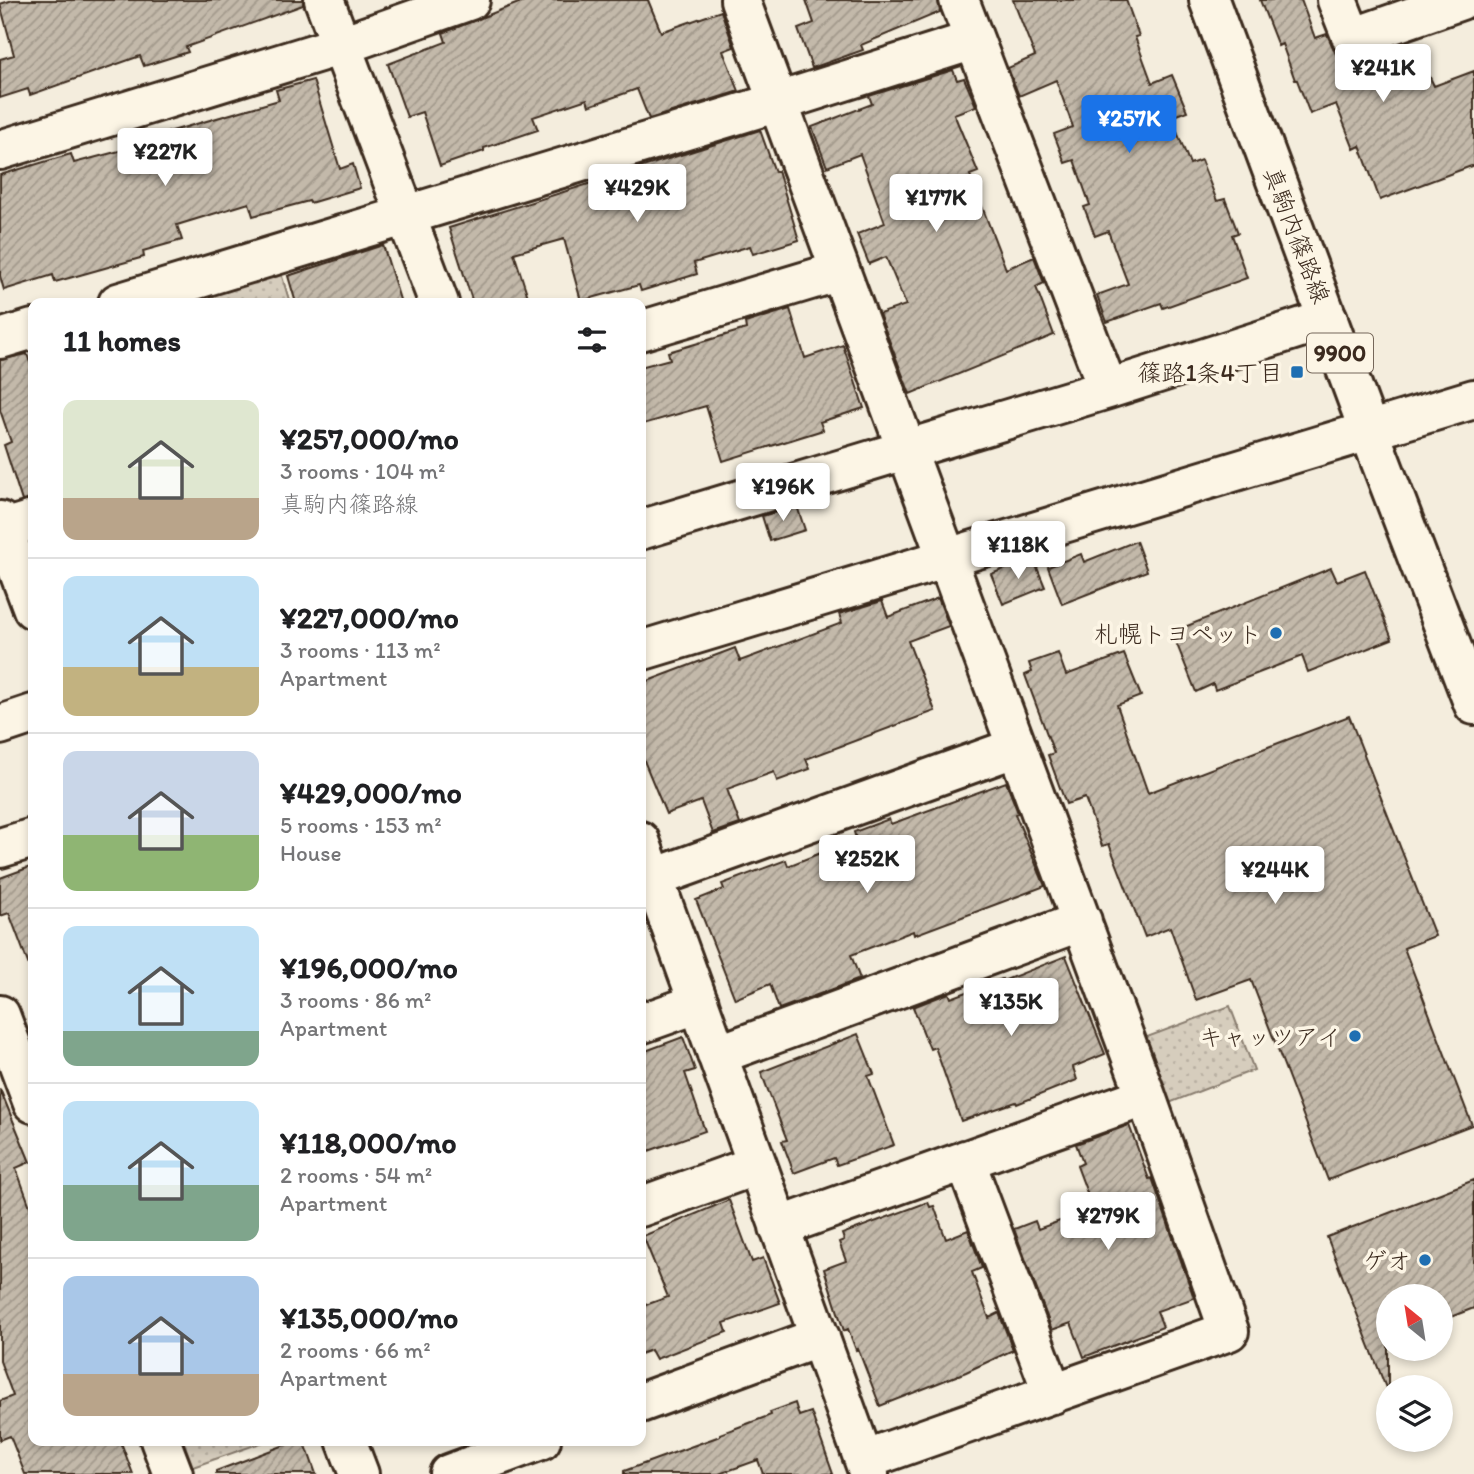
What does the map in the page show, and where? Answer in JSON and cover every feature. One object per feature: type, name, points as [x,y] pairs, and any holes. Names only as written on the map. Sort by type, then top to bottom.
[{"type":"street","points":[[324,0],[437,298]]},
{"type":"street","points":[[0,150],[342,45],[470,0]]},
{"type":"street","points":[[646,857],[867,1467],[1053,1394],[1229,1331],[1082,921],[740,0]]},
{"type":"street","points":[[959,0],[1108,389]]},
{"type":"street","name":"真駒内篠路線","points":[[1209,0],[1369,431],[1465,652],[1474,705]]},
{"type":"street","points":[[1337,0],[1352,38],[1461,0]]},
{"type":"street","points":[[134,298],[974,40]]},
{"type":"street","points":[[646,329],[840,271]]},
{"type":"street","points":[[646,528],[1108,389],[1328,319]]},
{"type":"street","points":[[0,339],[28,331]]},
{"type":"street","points":[[646,649],[1474,399]]},
{"type":"street","points":[[12,523],[28,589]]},
{"type":"street","points":[[0,725],[28,716]]},
{"type":"street","points":[[654,878],[1017,747]]},
{"type":"street","points":[[0,848],[28,840]]},
{"type":"street","points":[[718,1055],[1082,921]]},
{"type":"street","points":[[646,1022],[699,1003]]},
{"type":"street","points":[[0,1015],[28,1090]]},
{"type":"street","points":[[779,1227],[1146,1096]]},
{"type":"street","points":[[965,1160],[1053,1394]]},
{"type":"street","points":[[646,1205],[757,1165]]},
{"type":"street","points":[[646,1402],[820,1338]]},
{"type":"street","points":[[162,1446],[173,1474]]},
{"type":"street","points":[[348,1446],[359,1474]]},
{"type":"street","points":[[449,1474],[525,1446]]},
{"type":"shaded area","points":[[281,273],[288,298],[198,298]]},
{"type":"shaded area","points":[[1230,1006],[1254,1070],[1164,1105],[1139,1040]]},
{"type":"shaded area","points":[[185,1446],[252,1446],[193,1467]]},
{"type":"building","points":[[13,0],[303,0],[303,5],[186,47],[188,52],[144,66],[140,56],[30,95],[28,89],[0,98],[0,59],[14,55],[0,4]]},
{"type":"building","points":[[526,0],[648,0],[661,32],[721,11],[734,47],[723,51],[739,91],[649,119],[637,89],[589,106],[587,99],[533,117],[538,130],[440,166],[422,112],[407,117],[388,64],[446,42],[443,33]]},
{"type":"building","points":[[806,0],[938,0],[940,12],[861,45],[863,50],[812,68],[798,29],[814,23]]},
{"type":"building","points":[[1013,0],[1126,0],[1139,36],[1135,37],[1152,83],[1172,75],[1187,111],[1171,117],[1190,164],[1201,160],[1217,201],[1225,199],[1238,233],[1232,235],[1247,278],[1163,308],[1161,303],[1107,322],[1097,295],[1128,284],[1108,231],[1095,236],[1084,207],[1090,205],[1074,160],[1065,163],[1054,134],[1073,127],[1056,80],[1019,96],[1008,68],[1035,56]]},
{"type":"building","points":[[1260,0],[1301,0],[1315,38],[1327,34],[1343,70],[1414,43],[1434,86],[1474,71],[1474,165],[1380,200],[1360,146],[1354,149],[1336,104],[1310,114],[1282,44],[1278,46]]},
{"type":"building","points":[[953,70],[957,80],[964,78],[976,106],[954,114],[978,172],[970,175],[1006,269],[1034,257],[1044,283],[1036,287],[1054,335],[910,394],[879,314],[906,305],[886,257],[869,264],[857,234],[885,223],[860,154],[827,167],[812,127],[872,104],[869,96]]},
{"type":"building","points":[[313,80],[340,169],[353,164],[360,188],[253,216],[249,203],[177,225],[182,240],[143,251],[144,257],[55,282],[53,275],[4,290],[0,276],[0,175],[71,154],[74,163],[142,145],[141,140],[279,100],[276,90]]},
{"type":"building","points":[[760,130],[775,172],[778,171],[799,240],[753,254],[750,246],[694,263],[697,274],[641,291],[639,285],[592,298],[580,298],[564,239],[514,253],[528,298],[471,298],[449,228]]},
{"type":"building","points":[[383,245],[399,298],[295,298],[288,276]]},
{"type":"building","points":[[790,309],[805,358],[843,345],[864,408],[820,422],[823,430],[723,461],[706,406],[646,423],[646,365],[670,359],[668,352],[746,329],[745,323]]},
{"type":"building","points":[[27,354],[28,357],[28,500],[22,501],[4,445],[11,442],[0,410],[0,360]]},
{"type":"building","points":[[797,506],[805,530],[770,541],[762,516]]},
{"type":"building","points":[[1136,541],[1147,571],[1062,604],[1048,567],[1081,554],[1084,562]]},
{"type":"building","points":[[1033,558],[1045,587],[1003,604],[991,574]]},
{"type":"building","points":[[1331,568],[1337,581],[1365,570],[1392,639],[1308,672],[1302,656],[1215,690],[1213,684],[1196,692],[1172,632]]},
{"type":"building","points":[[938,598],[949,626],[908,641],[935,711],[806,759],[810,769],[777,781],[774,772],[727,789],[740,824],[713,833],[701,801],[666,814],[646,766],[646,682],[735,648],[740,661],[842,623],[839,614],[882,601],[888,617]]},
{"type":"building","name":"キャッツアイ","points":[[1058,653],[1066,675],[1124,654],[1141,696],[1117,705],[1148,793],[1349,716],[1435,936],[1404,948],[1472,1125],[1328,1180],[1251,980],[1196,1000],[1170,927],[1145,937],[1109,844],[1102,846],[1085,798],[1066,804],[1048,755],[1054,753],[1025,675],[1032,672],[1029,663]]},
{"type":"building","points":[[1006,782],[1018,813],[1015,814],[1045,886],[914,935],[913,931],[851,955],[860,979],[779,1009],[770,984],[735,999],[696,900],[724,889],[722,884],[786,860],[788,866],[856,839],[854,832],[889,819],[891,824]]},
{"type":"building","points":[[28,868],[28,963],[9,913],[0,916],[0,878]]},
{"type":"building","points":[[1066,956],[1105,1054],[1073,1067],[1077,1080],[1017,1104],[1016,1102],[961,1121],[935,1047],[930,1049],[913,1007],[949,993],[951,998],[1002,979],[1003,981]]},
{"type":"building","points":[[858,1034],[874,1074],[868,1076],[894,1145],[837,1165],[834,1158],[794,1173],[782,1141],[787,1140],[761,1072]]},
{"type":"building","points":[[683,1037],[695,1070],[685,1073],[705,1131],[646,1152],[646,1051]]},
{"type":"building","points":[[0,1089],[28,1157],[28,1163],[16,1168],[28,1201],[28,1446],[122,1446],[133,1474],[25,1474],[10,1436],[0,1440],[0,1401],[13,1396],[0,1361]]},
{"type":"building","points":[[1129,1125],[1149,1179],[1152,1178],[1194,1298],[1157,1311],[1163,1327],[1084,1357],[1071,1323],[1052,1330],[1014,1229],[1035,1221],[1038,1229],[1093,1209],[1077,1166],[1083,1163],[1076,1144]]},
{"type":"building","points":[[1474,1180],[1474,1308],[1453,1316],[1453,1284],[1376,1284],[1376,1362],[1388,1362],[1388,1375],[1381,1375],[1327,1237]]},
{"type":"building","points":[[729,1200],[752,1262],[763,1258],[780,1303],[724,1323],[727,1332],[656,1359],[651,1350],[646,1352],[646,1305],[668,1297],[646,1243],[646,1235]]},
{"type":"building","points":[[928,1202],[930,1207],[934,1206],[946,1239],[968,1230],[982,1268],[972,1272],[989,1318],[999,1313],[1013,1350],[880,1406],[858,1349],[856,1350],[848,1329],[844,1331],[824,1269],[846,1261],[839,1242],[844,1240],[842,1234]]},
{"type":"building","points":[[795,1403],[799,1416],[811,1412],[833,1474],[763,1474],[758,1460],[719,1474],[624,1474],[624,1471],[720,1436]]},
{"type":"building","points":[[282,1446],[306,1446],[316,1474],[216,1474],[216,1471]]},
{"type":"place","name":"篠路1条4丁目","points":[[1297,372]]},
{"type":"place","name":"札幌トヨペット","points":[[1276,633]]},
{"type":"place","name":"キャッツアイ","points":[[1355,1036]]},
{"type":"place","name":"ゲオ","points":[[1425,1260]]}]
